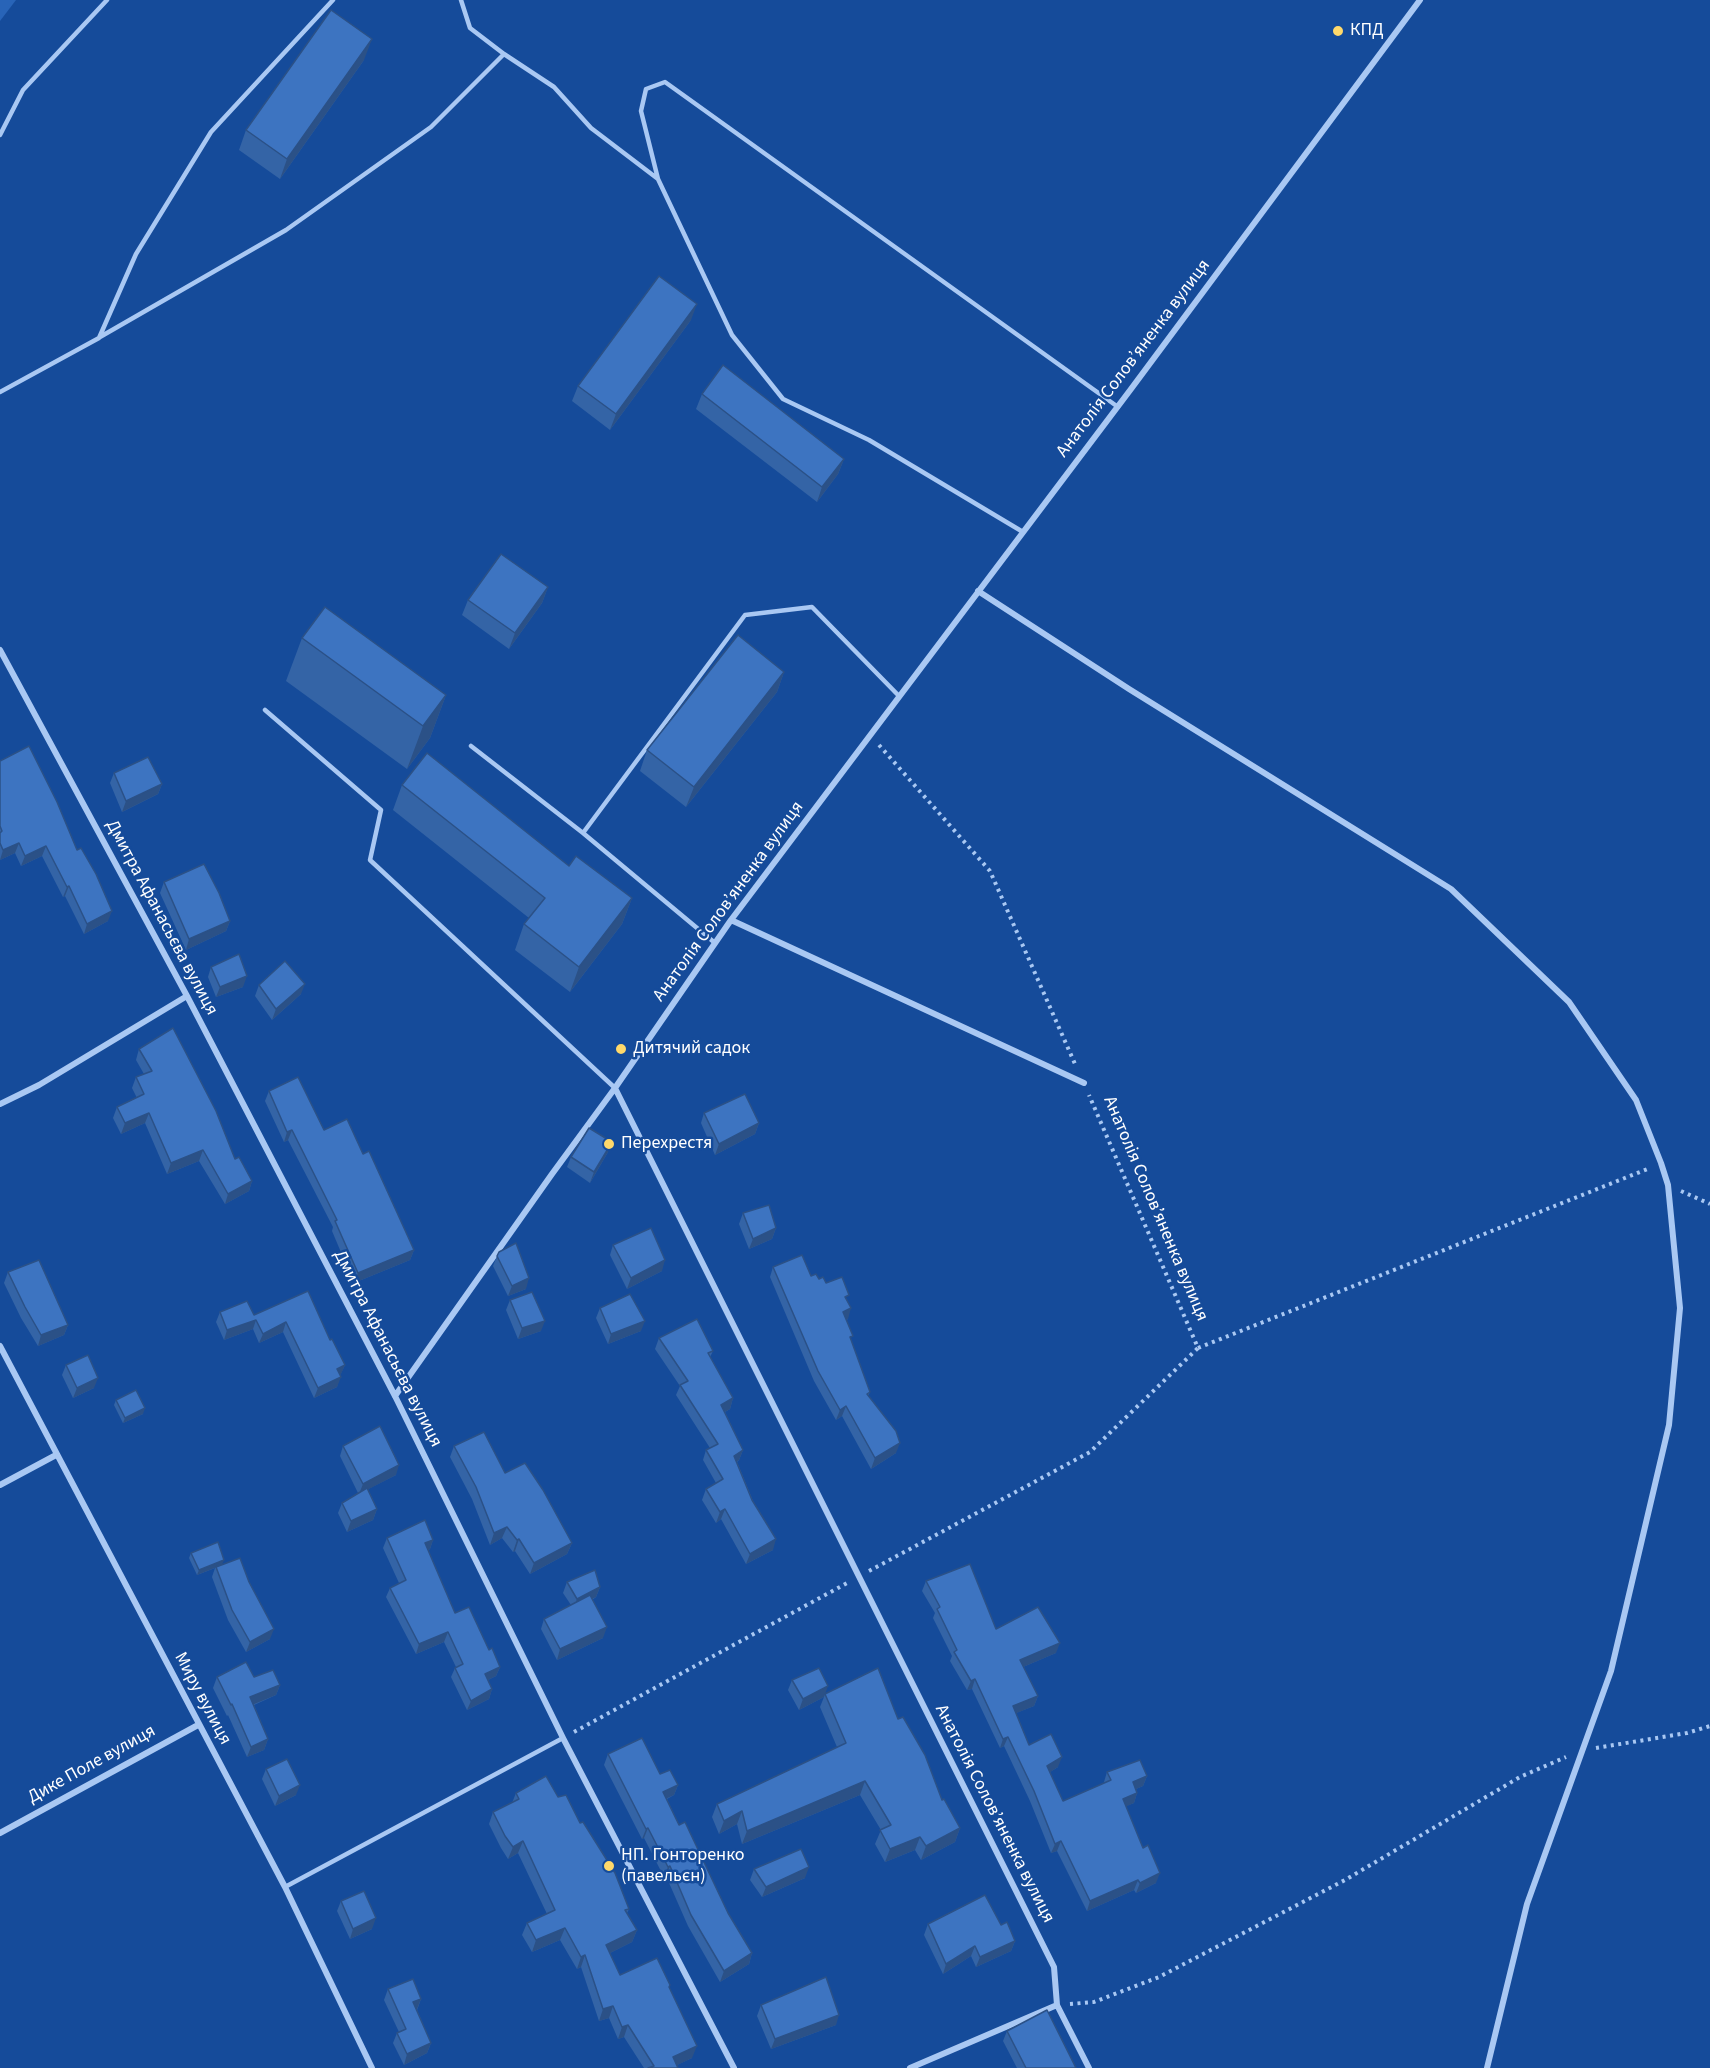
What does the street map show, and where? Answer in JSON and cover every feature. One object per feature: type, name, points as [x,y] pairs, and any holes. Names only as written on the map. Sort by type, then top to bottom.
[{"type":"street","name":"Анатолія Солов’яненка вулиця","points":[[395,1396],[615,1088],[715,943],[1118,407],[1420,0]]},
{"type":"street","points":[[978,591],[1129,689],[1451,890],[1569,1002],[1636,1100],[1661,1163],[1668,1185],[1680,1308],[1669,1425],[1611,1671],[1527,1904],[1487,2068]]},
{"type":"street","name":"Дмитра Афанасьєва вулиця","points":[[0,650],[187,996],[395,1396],[563,1738],[734,2068]]},
{"type":"street","points":[[732,920],[1084,1083]]},
{"type":"street","points":[[0,1104],[39,1085],[187,996]]},
{"type":"street","name":"Анатолія Солов’яненка вулиця","points":[[615,1088],[1054,1967],[1057,2006],[1089,2068]]},
{"type":"street","name":"Миру вулиця","points":[[0,1347],[285,1887],[372,2068]]},
{"type":"street","points":[[0,1485],[56,1455]]},
{"type":"street","name":"Дике Поле вулиця","points":[[0,1833],[198,1725]]},
{"type":"street","points":[[910,2068],[1057,2006]]},
{"type":"lane","points":[[0,135],[23,90],[107,0]]},
{"type":"lane","points":[[99,338],[136,254],[211,132],[333,0]]},
{"type":"lane","points":[[461,0],[470,28],[554,87],[591,128],[658,179]]},
{"type":"lane","points":[[0,392],[99,338],[285,230],[431,128],[504,54]]},
{"type":"lane","points":[[1023,532],[869,440],[783,399],[732,334],[658,179],[641,111],[646,89],[665,82],[1118,407]]},
{"type":"lane","points":[[583,833],[745,615],[812,607],[899,696]]},
{"type":"lane","points":[[265,710],[381,810],[370,860],[615,1088]]},
{"type":"lane","points":[[471,746],[583,833],[715,943]]},
{"type":"lane","points":[[285,1887],[563,1738]]},
{"type":"path","name":"Анатолія Солов’яненка вулиця","points":[[859,1577],[1090,1452],[1198,1348],[990,871],[870,735]]},
{"type":"path","points":[[1198,1348],[1661,1163]]},
{"type":"path","points":[[1668,1185],[1710,1204]]},
{"type":"path","points":[[563,1738],[859,1577]]},
{"type":"path","points":[[1057,2006],[1094,2002],[1160,1977],[1345,1880],[1520,1777],[1582,1751],[1688,1733],[1710,1726]]},
{"type":"shaded area","points":[[0,0],[16,0],[0,21]]},
{"type":"building","points":[[331,10],[372,39],[287,159],[246,130]]},
{"type":"building","points":[[659,276],[697,304],[616,414],[578,386]]},
{"type":"building","points":[[723,365],[844,459],[822,487],[702,394]]},
{"type":"building","points":[[501,554],[548,587],[515,633],[468,600]]},
{"type":"building","points":[[325,607],[446,695],[423,726],[302,638]]},
{"type":"building","points":[[738,635],[784,672],[694,787],[647,750]]},
{"type":"building","points":[[29,746],[57,802],[77,850],[81,848],[96,874],[112,911],[87,924],[46,846],[25,856],[19,843],[3,850],[0,843],[2,831],[0,826],[0,761]]},
{"type":"building","points":[[427,753],[569,866],[576,856],[632,898],[579,967],[524,924],[545,898],[402,785]]},
{"type":"building","points":[[148,757],[162,784],[126,801],[114,773]]},
{"type":"building","points":[[204,864],[230,921],[189,939],[164,882]]},
{"type":"building","points":[[239,954],[247,976],[220,987],[211,967]]},
{"type":"building","points":[[285,961],[305,984],[276,1009],[259,985]]},
{"type":"building","points":[[173,1028],[216,1111],[235,1159],[239,1157],[252,1181],[228,1194],[203,1150],[171,1163],[149,1113],[125,1123],[117,1107],[144,1094],[136,1077],[152,1071],[139,1049]]},
{"type":"building","points":[[298,1077],[324,1130],[347,1119],[363,1154],[369,1151],[414,1250],[358,1273],[335,1221],[337,1220],[292,1130],[287,1132],[269,1091]]},
{"type":"building","points":[[745,1094],[759,1123],[719,1144],[704,1113]]},
{"type":"building","points":[[589,1128],[612,1142],[594,1172],[571,1157]]},
{"type":"building","points":[[769,1205],[776,1228],[753,1239],[743,1213]]},
{"type":"building","points":[[651,1228],[665,1260],[631,1278],[613,1245]]},
{"type":"building","points":[[516,1243],[529,1278],[512,1286],[497,1256],[499,1252]]},
{"type":"building","points":[[802,1255],[811,1276],[816,1274],[819,1279],[823,1277],[826,1283],[842,1277],[849,1295],[845,1297],[851,1308],[843,1312],[853,1336],[850,1337],[870,1392],[867,1394],[896,1431],[900,1443],[875,1458],[846,1406],[840,1410],[818,1371],[773,1267]]},
{"type":"building","points":[[39,1260],[68,1325],[41,1335],[8,1272]]},
{"type":"building","points":[[308,1291],[330,1340],[332,1339],[345,1365],[337,1369],[341,1377],[318,1388],[286,1322],[263,1334],[256,1320],[227,1330],[220,1312],[247,1301],[254,1315]]},
{"type":"building","points":[[532,1292],[545,1321],[522,1328],[510,1300]]},
{"type":"building","points":[[630,1294],[645,1321],[611,1334],[600,1308]]},
{"type":"building","points":[[697,1319],[713,1351],[708,1353],[733,1398],[721,1405],[743,1450],[734,1456],[752,1500],[776,1539],[750,1554],[725,1509],[720,1512],[706,1489],[723,1479],[706,1450],[718,1444],[680,1385],[688,1381],[659,1338]]},
{"type":"building","points":[[88,1355],[98,1378],[77,1388],[66,1365]]},
{"type":"building","points":[[136,1390],[145,1408],[125,1418],[116,1400]]},
{"type":"building","points":[[380,1426],[399,1465],[363,1484],[343,1446]]},
{"type":"building","points":[[484,1432],[505,1473],[525,1463],[543,1490],[572,1543],[534,1563],[519,1539],[517,1540],[507,1527],[494,1533],[476,1487],[454,1446]]},
{"type":"building","points":[[367,1488],[377,1509],[351,1521],[342,1503]]},
{"type":"building","points":[[425,1520],[433,1540],[425,1543],[455,1613],[469,1607],[489,1650],[492,1648],[500,1667],[485,1674],[492,1689],[471,1701],[455,1668],[463,1664],[448,1632],[419,1644],[390,1588],[406,1580],[387,1538]]},
{"type":"building","points":[[218,1542],[224,1560],[199,1570],[191,1553]]},
{"type":"building","points":[[240,1558],[249,1582],[274,1629],[250,1642],[232,1610],[216,1567]]},
{"type":"building","points":[[970,1564],[996,1629],[1038,1607],[1060,1643],[1020,1660],[1038,1696],[1013,1706],[1029,1745],[1051,1734],[1062,1757],[1047,1766],[1063,1801],[1111,1780],[1107,1772],[1140,1760],[1147,1776],[1133,1782],[1137,1793],[1123,1799],[1143,1848],[1148,1845],[1160,1873],[1140,1883],[1138,1880],[1090,1901],[1061,1841],[1055,1844],[1034,1791],[1008,1737],[1003,1739],[975,1679],[971,1681],[954,1652],[957,1650],[937,1609],[940,1607],[926,1581]]},
{"type":"building","points":[[595,1570],[600,1587],[577,1599],[567,1582]]},
{"type":"building","points":[[590,1595],[607,1627],[560,1649],[544,1619]]},
{"type":"building","points":[[246,1662],[254,1677],[273,1670],[280,1685],[250,1697],[268,1739],[251,1747],[217,1677]]},
{"type":"building","points":[[819,1668],[828,1686],[803,1699],[792,1680]]},
{"type":"building","points":[[878,1668],[898,1719],[903,1717],[925,1755],[942,1800],[944,1799],[960,1828],[926,1846],[920,1837],[890,1849],[880,1830],[891,1825],[865,1781],[747,1831],[742,1811],[724,1821],[717,1804],[846,1743],[825,1694]]},
{"type":"building","points":[[642,1738],[660,1774],[670,1770],[678,1785],[663,1792],[679,1825],[685,1822],[728,1913],[752,1953],[724,1971],[691,1915],[670,1866],[668,1867],[648,1828],[646,1829],[608,1754]]},
{"type":"building","points":[[287,1759],[300,1785],[279,1796],[266,1769]]},
{"type":"building","points":[[546,1776],[558,1797],[566,1795],[580,1823],[583,1822],[615,1873],[629,1909],[625,1910],[637,1930],[606,1945],[620,1975],[657,1958],[670,1985],[697,2046],[673,2057],[678,2068],[648,2068],[654,2066],[628,2025],[622,2027],[613,2006],[603,2009],[585,1955],[581,1957],[565,1928],[536,1940],[527,1923],[555,1910],[523,1841],[513,1847],[493,1812],[519,1799],[516,1793]]},
{"type":"building","points":[[801,1849],[809,1867],[766,1887],[754,1869]]},
{"type":"building","points":[[364,1891],[376,1918],[353,1929],[341,1901]]},
{"type":"building","points":[[985,1895],[1001,1925],[1007,1922],[1015,1941],[980,1957],[975,1946],[946,1964],[928,1924]]},
{"type":"building","points":[[826,1977],[839,2015],[775,2039],[761,2005]]},
{"type":"building","points":[[413,1979],[421,1999],[413,2002],[431,2043],[407,2054],[397,2033],[406,2029],[388,1989]]},
{"type":"building","points":[[1047,2010],[1076,2068],[1026,2068],[1007,2031]]},
{"type":"place","name":"КПД","points":[[1338,31]]},
{"type":"place","name":"Дитячий садок","points":[[621,1049]]},
{"type":"place","name":"Перехрестя","points":[[609,1144]]},
{"type":"place","name":"НП. Гонторенко (павельєн)","points":[[609,1866]]}]
